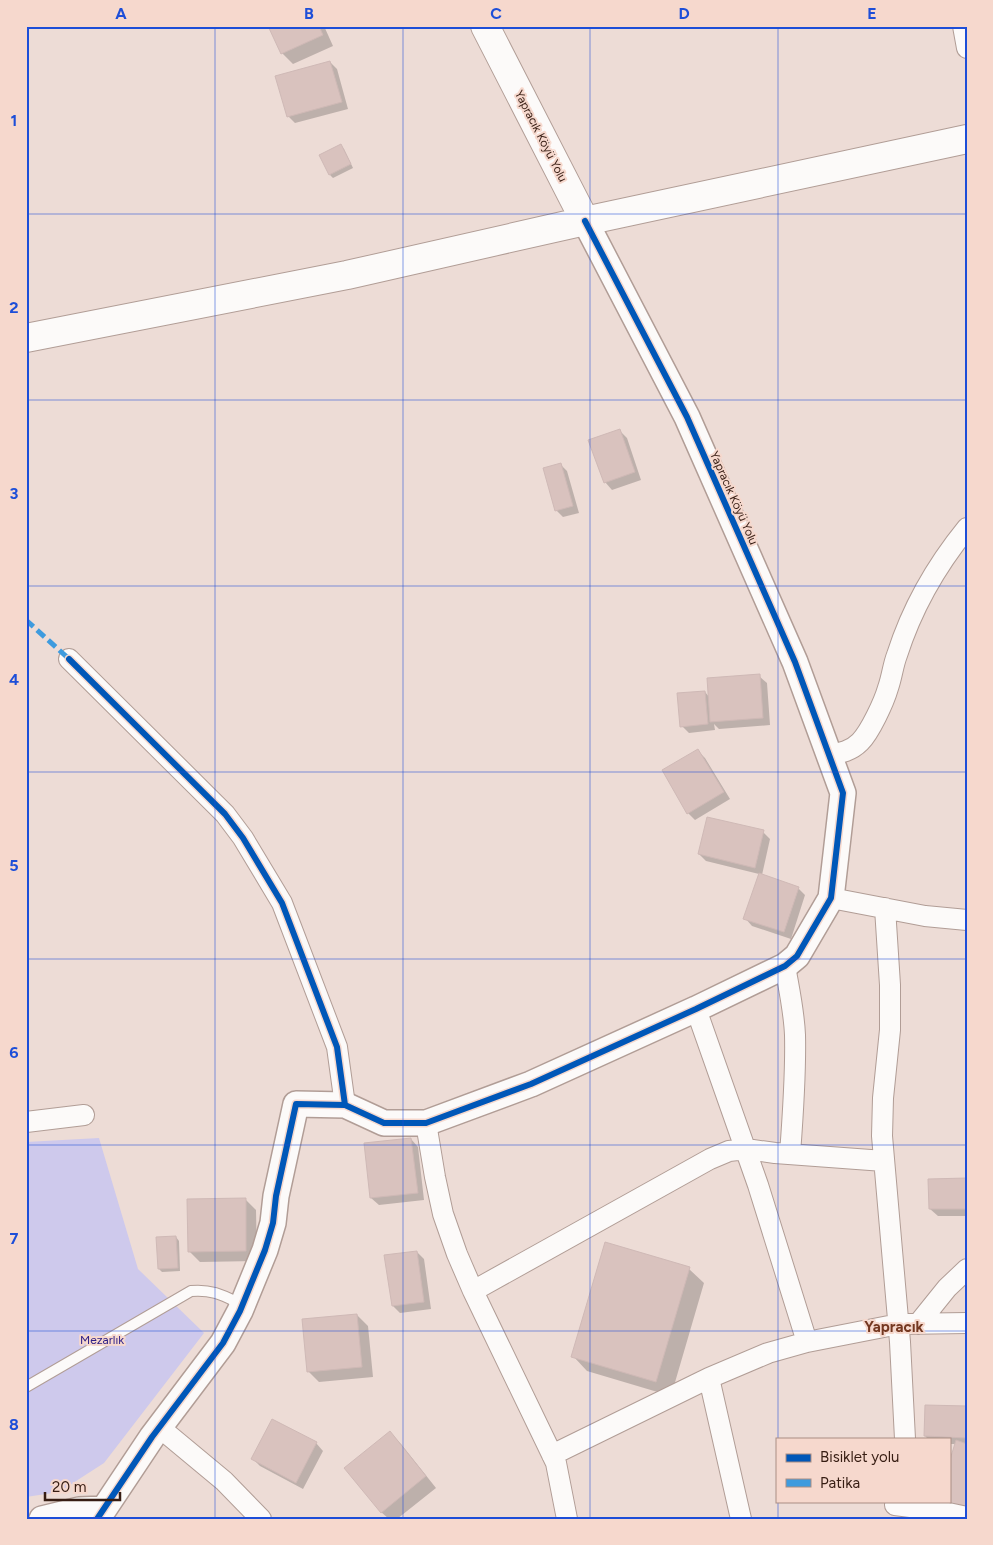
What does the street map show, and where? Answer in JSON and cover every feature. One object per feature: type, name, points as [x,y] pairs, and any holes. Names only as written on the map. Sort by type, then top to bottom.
[{"type":"main road","name":"Yapracık Köyü Yolu","points":[[485,26],[585,221]]},
{"type":"main road","points":[[26,338],[347,275],[585,221],[967,139]]},
{"type":"street","points":[[963,26],[967,48]]},
{"type":"street","name":"Yapracık Köyü Yolu","points":[[585,221],[686,418],[795,662],[843,793],[831,898]]},
{"type":"street","points":[[829,755],[849,751],[866,734],[888,688],[896,655],[918,603],[950,549],[967,528]]},
{"type":"street","points":[[69,660],[225,814],[244,838],[259,862],[282,903],[337,1047],[345,1105]]},
{"type":"street","points":[[42,1519],[80,1510],[100,1514],[159,1427],[223,1343],[243,1306],[265,1250],[273,1223],[276,1196],[296,1104],[345,1105],[384,1123],[426,1123],[531,1084],[785,966],[797,956],[831,898],[925,916],[967,920]]},
{"type":"street","points":[[885,908],[890,985],[890,1030],[883,1098],[882,1136],[908,1324],[905,1438]]},
{"type":"street","points":[[785,966],[794,1034],[795,1078],[790,1154]]},
{"type":"street","points":[[696,1009],[746,1149],[776,1240],[806,1342]]},
{"type":"street","points":[[26,1122],[84,1115]]},
{"type":"street","points":[[426,1123],[443,1214],[457,1254],[556,1462],[567,1519]]},
{"type":"street","points":[[473,1291],[710,1159],[729,1151],[746,1149],[884,1161]]},
{"type":"street","points":[[908,1324],[967,1270]]},
{"type":"street","points":[[552,1455],[709,1378],[768,1353],[806,1342],[908,1324],[967,1322]]},
{"type":"street","points":[[709,1378],[741,1519]]},
{"type":"street","points":[[159,1427],[224,1481],[261,1519]]},
{"type":"street","points":[[894,1508],[934,1510],[967,1517]]},
{"type":"lane","points":[[26,1386],[191,1291],[212,1291],[243,1306]]},
{"type":"green space","name":"Mezarlık","points":[[99,1138],[138,1269],[204,1333],[104,1463],[59,1492],[26,1497],[26,1142]]},
{"type":"building","points":[[268,26],[319,26],[323,35],[281,54]]},
{"type":"building","points":[[330,61],[342,102],[287,117],[275,76]]},
{"type":"building","points":[[341,144],[351,164],[329,175],[319,155]]},
{"type":"building","points":[[620,429],[635,472],[604,483],[588,440]]},
{"type":"building","points":[[561,463],[573,506],[555,511],[543,468]]},
{"type":"building","points":[[760,674],[763,718],[710,722],[707,678]]},
{"type":"building","points":[[705,691],[708,724],[680,727],[677,693]]},
{"type":"building","points":[[698,749],[724,792],[687,814],[662,770]]},
{"type":"building","points":[[707,817],[764,830],[755,868],[698,854]]},
{"type":"building","points":[[759,873],[799,887],[784,932],[743,919]]},
{"type":"building","points":[[411,1138],[418,1193],[370,1198],[364,1143]]},
{"type":"building","points":[[967,1178],[967,1209],[929,1209],[928,1179]]},
{"type":"building","points":[[246,1198],[246,1251],[188,1252],[187,1199]]},
{"type":"building","points":[[176,1236],[178,1268],[158,1269],[156,1237]]},
{"type":"building","points":[[605,1242],[690,1267],[656,1382],[571,1357]]},
{"type":"building","points":[[417,1251],[424,1302],[392,1306],[384,1255]]},
{"type":"building","points":[[357,1314],[362,1367],[307,1372],[302,1319]]},
{"type":"building","points":[[925,1405],[967,1406],[966,1438],[924,1436]]},
{"type":"building","points":[[272,1419],[317,1442],[296,1483],[251,1459]]},
{"type":"building","points":[[390,1431],[426,1476],[381,1513],[344,1468]]},
{"type":"building","points":[[956,1440],[967,1444],[967,1509],[945,1502],[950,1502],[950,1460]]},
{"type":"marked path","points":[[26,620],[69,659]]},
{"type":"cycle path","points":[[97,1519],[152,1437],[223,1343],[240,1311],[265,1250],[273,1223],[276,1196],[296,1104],[345,1105],[384,1123],[426,1123],[531,1084],[785,966],[797,956],[831,898],[843,793],[795,662],[687,417],[585,221]]},
{"type":"cycle path","points":[[69,659],[225,814],[243,838],[282,903],[337,1047],[345,1105]]},
{"type":"district","name":"Yapracık","points":[[894,1327]]}]
